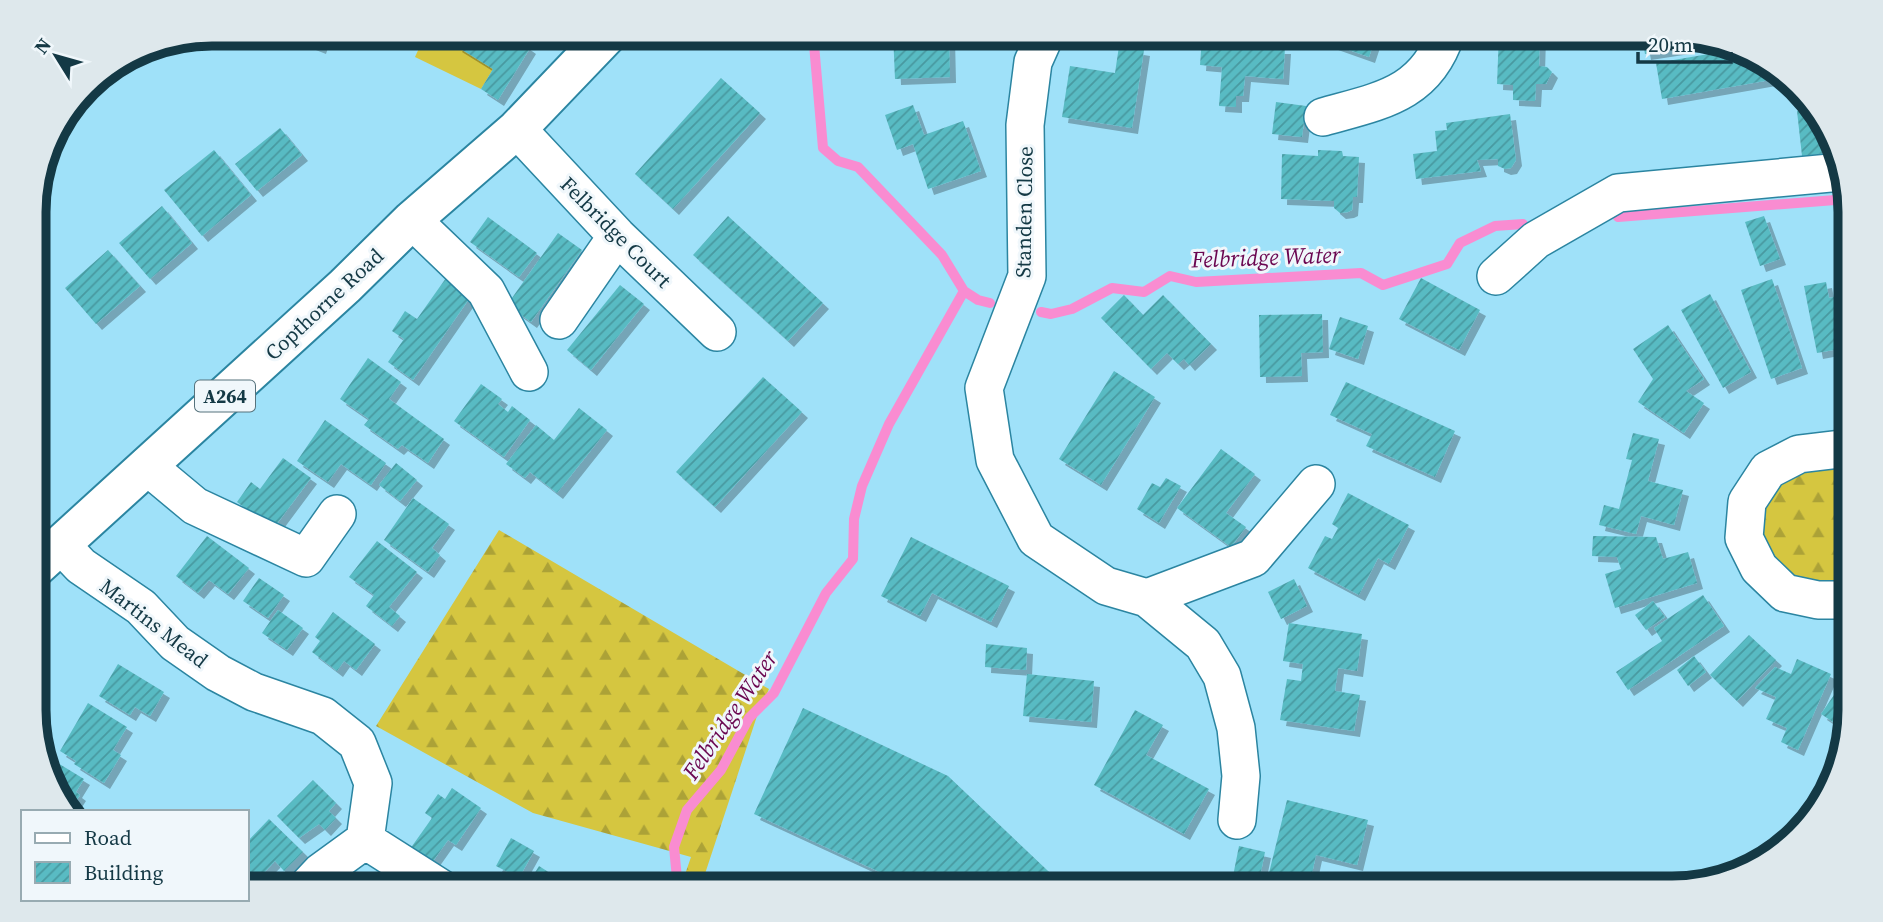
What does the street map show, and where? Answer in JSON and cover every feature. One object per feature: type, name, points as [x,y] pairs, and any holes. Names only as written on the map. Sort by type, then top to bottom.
[{"type":"highway","name":"Copthorne Road","points":[[48,557],[345,286],[412,220],[517,129],[567,81],[597,46]]},
{"type":"street","name":"Standen Close","points":[[1041,46],[1034,62],[1025,125],[1027,276],[984,388],[995,460],[1036,539],[1106,586],[1147,598],[1203,644],[1222,676],[1236,728],[1241,776],[1237,820]]},
{"type":"street","points":[[1323,117],[1386,99],[1417,83],[1442,46]]},
{"type":"street","name":"Felbridge Court","points":[[517,129],[617,236],[717,332]]},
{"type":"street","points":[[1496,276],[1536,240],[1618,193],[1833,173]]},
{"type":"street","points":[[412,220],[486,291],[529,372]]},
{"type":"street","points":[[559,320],[617,236]]},
{"type":"street","points":[[1838,449],[1799,454],[1768,470],[1747,502],[1744,538],[1759,568],[1785,593],[1818,600],[1838,600]]},
{"type":"street","points":[[147,466],[195,506],[306,558],[337,514]]},
{"type":"street","points":[[1147,598],[1253,558],[1316,484]]},
{"type":"street","name":"Martins Mead","points":[[48,557],[81,566],[141,607],[175,643],[218,673],[254,692],[323,716],[357,743],[373,783],[365,840]]},
{"type":"street","points":[[317,876],[365,840],[422,876]]},
{"type":"green space","points":[[420,46],[456,46],[493,69],[481,89],[415,57]]},
{"type":"green space","points":[[1838,462],[1838,589],[1812,589],[1761,554],[1759,508],[1774,482],[1799,466]]},
{"type":"green space","points":[[499,530],[769,689],[757,716],[704,876],[684,876],[691,857],[533,813],[376,726]]},
{"type":"building","points":[[456,46],[530,48],[498,100],[481,89],[493,69]]},
{"type":"building","points":[[894,46],[949,46],[950,77],[895,79]]},
{"type":"building","points":[[1119,46],[1144,50],[1132,128],[1062,117],[1070,66],[1115,73]]},
{"type":"building","points":[[1201,46],[1285,48],[1283,79],[1245,76],[1243,96],[1236,96],[1236,107],[1219,106],[1222,67],[1200,65]]},
{"type":"building","points":[[1338,46],[1373,46],[1369,57]]},
{"type":"building","points":[[1498,46],[1540,46],[1539,66],[1547,67],[1552,72],[1546,84],[1536,84],[1535,101],[1513,100],[1513,85],[1497,84]]},
{"type":"building","points":[[1643,46],[1684,48],[1645,54]]},
{"type":"building","points":[[1718,52],[1745,63],[1772,80],[1662,99],[1656,63]]},
{"type":"building","points":[[721,78],[760,113],[673,209],[635,174]]},
{"type":"building","points":[[1276,102],[1306,106],[1302,137],[1272,134]]},
{"type":"building","points":[[913,105],[924,135],[963,121],[981,171],[928,189],[913,144],[897,150],[885,115]]},
{"type":"building","points":[[1797,111],[1803,111],[1827,153],[1802,156]]},
{"type":"building","points":[[1510,114],[1516,160],[1511,168],[1498,166],[1498,159],[1477,160],[1481,171],[1416,179],[1413,154],[1437,151],[1435,131],[1447,130],[1446,123]]},
{"type":"building","points":[[280,128],[302,155],[257,191],[235,164]]},
{"type":"building","points":[[214,150],[251,195],[202,236],[164,190]]},
{"type":"building","points":[[1318,150],[1342,151],[1343,156],[1359,157],[1357,197],[1353,197],[1352,210],[1340,213],[1334,208],[1334,201],[1281,199],[1282,154],[1318,156]]},
{"type":"building","points":[[162,206],[192,243],[150,279],[119,243]]},
{"type":"building","points":[[728,216],[823,303],[788,341],[693,255]]},
{"type":"building","points":[[1764,216],[1780,259],[1760,266],[1745,222]]},
{"type":"building","points":[[488,217],[537,253],[519,277],[470,242]]},
{"type":"building","points":[[558,233],[582,250],[531,322],[507,305]]},
{"type":"building","points":[[108,250],[140,286],[96,324],[65,288]]},
{"type":"building","points":[[446,278],[471,296],[413,380],[388,362],[404,339],[392,331],[405,311],[417,319]]},
{"type":"building","points":[[1421,278],[1480,310],[1459,350],[1399,319]]},
{"type":"building","points":[[1772,279],[1802,368],[1771,379],[1741,290]]},
{"type":"building","points":[[1826,282],[1829,298],[1838,296],[1838,349],[1817,353],[1804,286]]},
{"type":"building","points":[[620,285],[644,304],[591,370],[567,350]]},
{"type":"building","points":[[1710,294],[1751,372],[1723,388],[1681,310]]},
{"type":"building","points":[[1124,295],[1143,315],[1163,295],[1211,344],[1189,365],[1184,359],[1178,364],[1167,353],[1151,369],[1101,318]]},
{"type":"building","points":[[1322,314],[1323,352],[1301,353],[1302,376],[1260,377],[1259,315]]},
{"type":"building","points":[[1340,317],[1368,326],[1358,359],[1329,349]]},
{"type":"building","points":[[1668,325],[1704,379],[1686,391],[1704,403],[1684,433],[1638,402],[1653,379],[1633,349]]},
{"type":"building","points":[[368,358],[401,382],[389,399],[444,439],[428,463],[402,445],[398,449],[364,425],[369,419],[340,399]]},
{"type":"building","points":[[1114,371],[1155,397],[1101,485],[1059,459]]},
{"type":"building","points":[[763,377],[802,412],[715,507],[676,472]]},
{"type":"building","points":[[1346,382],[1455,431],[1435,477],[1366,446],[1372,434],[1330,415]]},
{"type":"building","points":[[481,384],[502,399],[498,404],[508,412],[512,406],[530,420],[504,457],[454,421]]},
{"type":"building","points":[[579,408],[607,430],[557,493],[530,472],[525,478],[506,464],[536,425],[554,440]]},
{"type":"building","points":[[325,420],[386,463],[371,485],[341,464],[328,482],[297,461]]},
{"type":"building","points":[[1633,433],[1659,439],[1648,481],[1683,490],[1674,525],[1641,516],[1636,534],[1599,525],[1604,505],[1619,509],[1632,460],[1626,459]]},
{"type":"building","points":[[1221,449],[1255,474],[1226,513],[1246,527],[1231,547],[1177,508]]},
{"type":"building","points":[[283,458],[311,478],[273,529],[237,502],[251,482],[260,489]]},
{"type":"building","points":[[396,463],[417,480],[400,501],[379,485]]},
{"type":"building","points":[[1166,478],[1181,486],[1159,523],[1137,509],[1152,483],[1160,487]]},
{"type":"building","points":[[1348,493],[1409,525],[1389,564],[1378,558],[1359,595],[1308,568],[1325,536],[1332,539],[1338,528],[1332,524]]},
{"type":"building","points":[[413,498],[449,524],[432,548],[440,555],[428,572],[384,540]]},
{"type":"building","points":[[207,536],[249,568],[228,594],[209,580],[198,593],[176,576]]},
{"type":"building","points":[[1593,536],[1656,537],[1663,559],[1688,552],[1697,583],[1615,608],[1605,574],[1621,569],[1617,557],[1592,556]]},
{"type":"building","points":[[911,537],[1009,586],[991,622],[932,593],[920,616],[881,596]]},
{"type":"building","points":[[377,541],[417,572],[389,607],[400,616],[392,626],[366,606],[374,595],[349,577]]},
{"type":"building","points":[[259,578],[284,595],[268,618],[243,601]]},
{"type":"building","points":[[1294,579],[1307,606],[1281,619],[1268,592]]},
{"type":"building","points":[[1703,595],[1724,626],[1628,690],[1616,672],[1662,641],[1654,628]]},
{"type":"building","points":[[1653,601],[1665,617],[1646,630],[1635,615]]},
{"type":"building","points":[[278,610],[303,628],[287,650],[262,633]]},
{"type":"building","points":[[333,612],[375,644],[356,670],[344,661],[337,671],[312,652],[320,641],[315,637]]},
{"type":"building","points":[[1289,623],[1362,634],[1357,671],[1338,668],[1335,691],[1360,695],[1354,731],[1280,720],[1287,679],[1301,681],[1303,664],[1283,661]]},
{"type":"building","points":[[1749,635],[1776,660],[1737,701],[1710,675]]},
{"type":"building","points":[[986,644],[1027,648],[1026,670],[985,667]]},
{"type":"building","points":[[1694,656],[1706,672],[1688,686],[1677,670]]},
{"type":"building","points":[[1797,659],[1831,674],[1798,750],[1781,742],[1787,728],[1766,719],[1776,697],[1755,688],[1775,667],[1791,674]]},
{"type":"building","points":[[118,664],[164,692],[150,716],[135,707],[130,715],[99,696]]},
{"type":"building","points":[[1027,674],[1094,681],[1091,722],[1023,716]]},
{"type":"building","points":[[1836,692],[1838,693],[1837,724],[1821,714]]},
{"type":"building","points":[[88,703],[127,727],[113,750],[121,755],[104,783],[74,764],[76,761],[60,751]]},
{"type":"building","points":[[803,708],[948,776],[1053,876],[886,876],[754,814]]},
{"type":"building","points":[[1135,710],[1163,725],[1146,755],[1209,789],[1184,834],[1094,785]]},
{"type":"building","points":[[53,760],[84,779],[76,792],[80,795],[74,804]]},
{"type":"building","points":[[313,780],[336,803],[329,811],[336,818],[325,830],[319,824],[299,838],[277,816]]},
{"type":"building","points":[[452,788],[481,808],[456,845],[448,840],[431,864],[410,849],[432,818],[425,813],[438,794],[445,799]]},
{"type":"building","points":[[1287,800],[1368,820],[1357,865],[1316,855],[1311,876],[1268,876]]},
{"type":"building","points":[[269,819],[303,852],[284,871],[275,861],[261,876],[248,876],[248,841]]},
{"type":"building","points":[[511,838],[534,851],[520,876],[496,866]]},
{"type":"building","points":[[1239,846],[1265,852],[1260,876],[1233,876]]},
{"type":"building","points":[[539,866],[555,876],[533,876]]},
{"type":"waterway","points":[[814,46],[823,148],[838,161],[858,167],[942,255],[964,291]]},
{"type":"waterway","name":"Felbridge Water","points":[[1618,217],[1837,200]]},
{"type":"waterway","name":"Felbridge Water","points":[[1041,312],[1051,314],[1072,309],[1112,288],[1144,292],[1170,276],[1196,282],[1361,273],[1383,285],[1447,264],[1460,243],[1495,226],[1523,224]]},
{"type":"waterway","name":"Felbridge Water","points":[[677,876],[674,847],[687,810],[721,770],[749,718],[774,693],[826,593],[853,559],[854,519],[862,486],[889,424],[964,291],[978,300],[990,303]]}]
